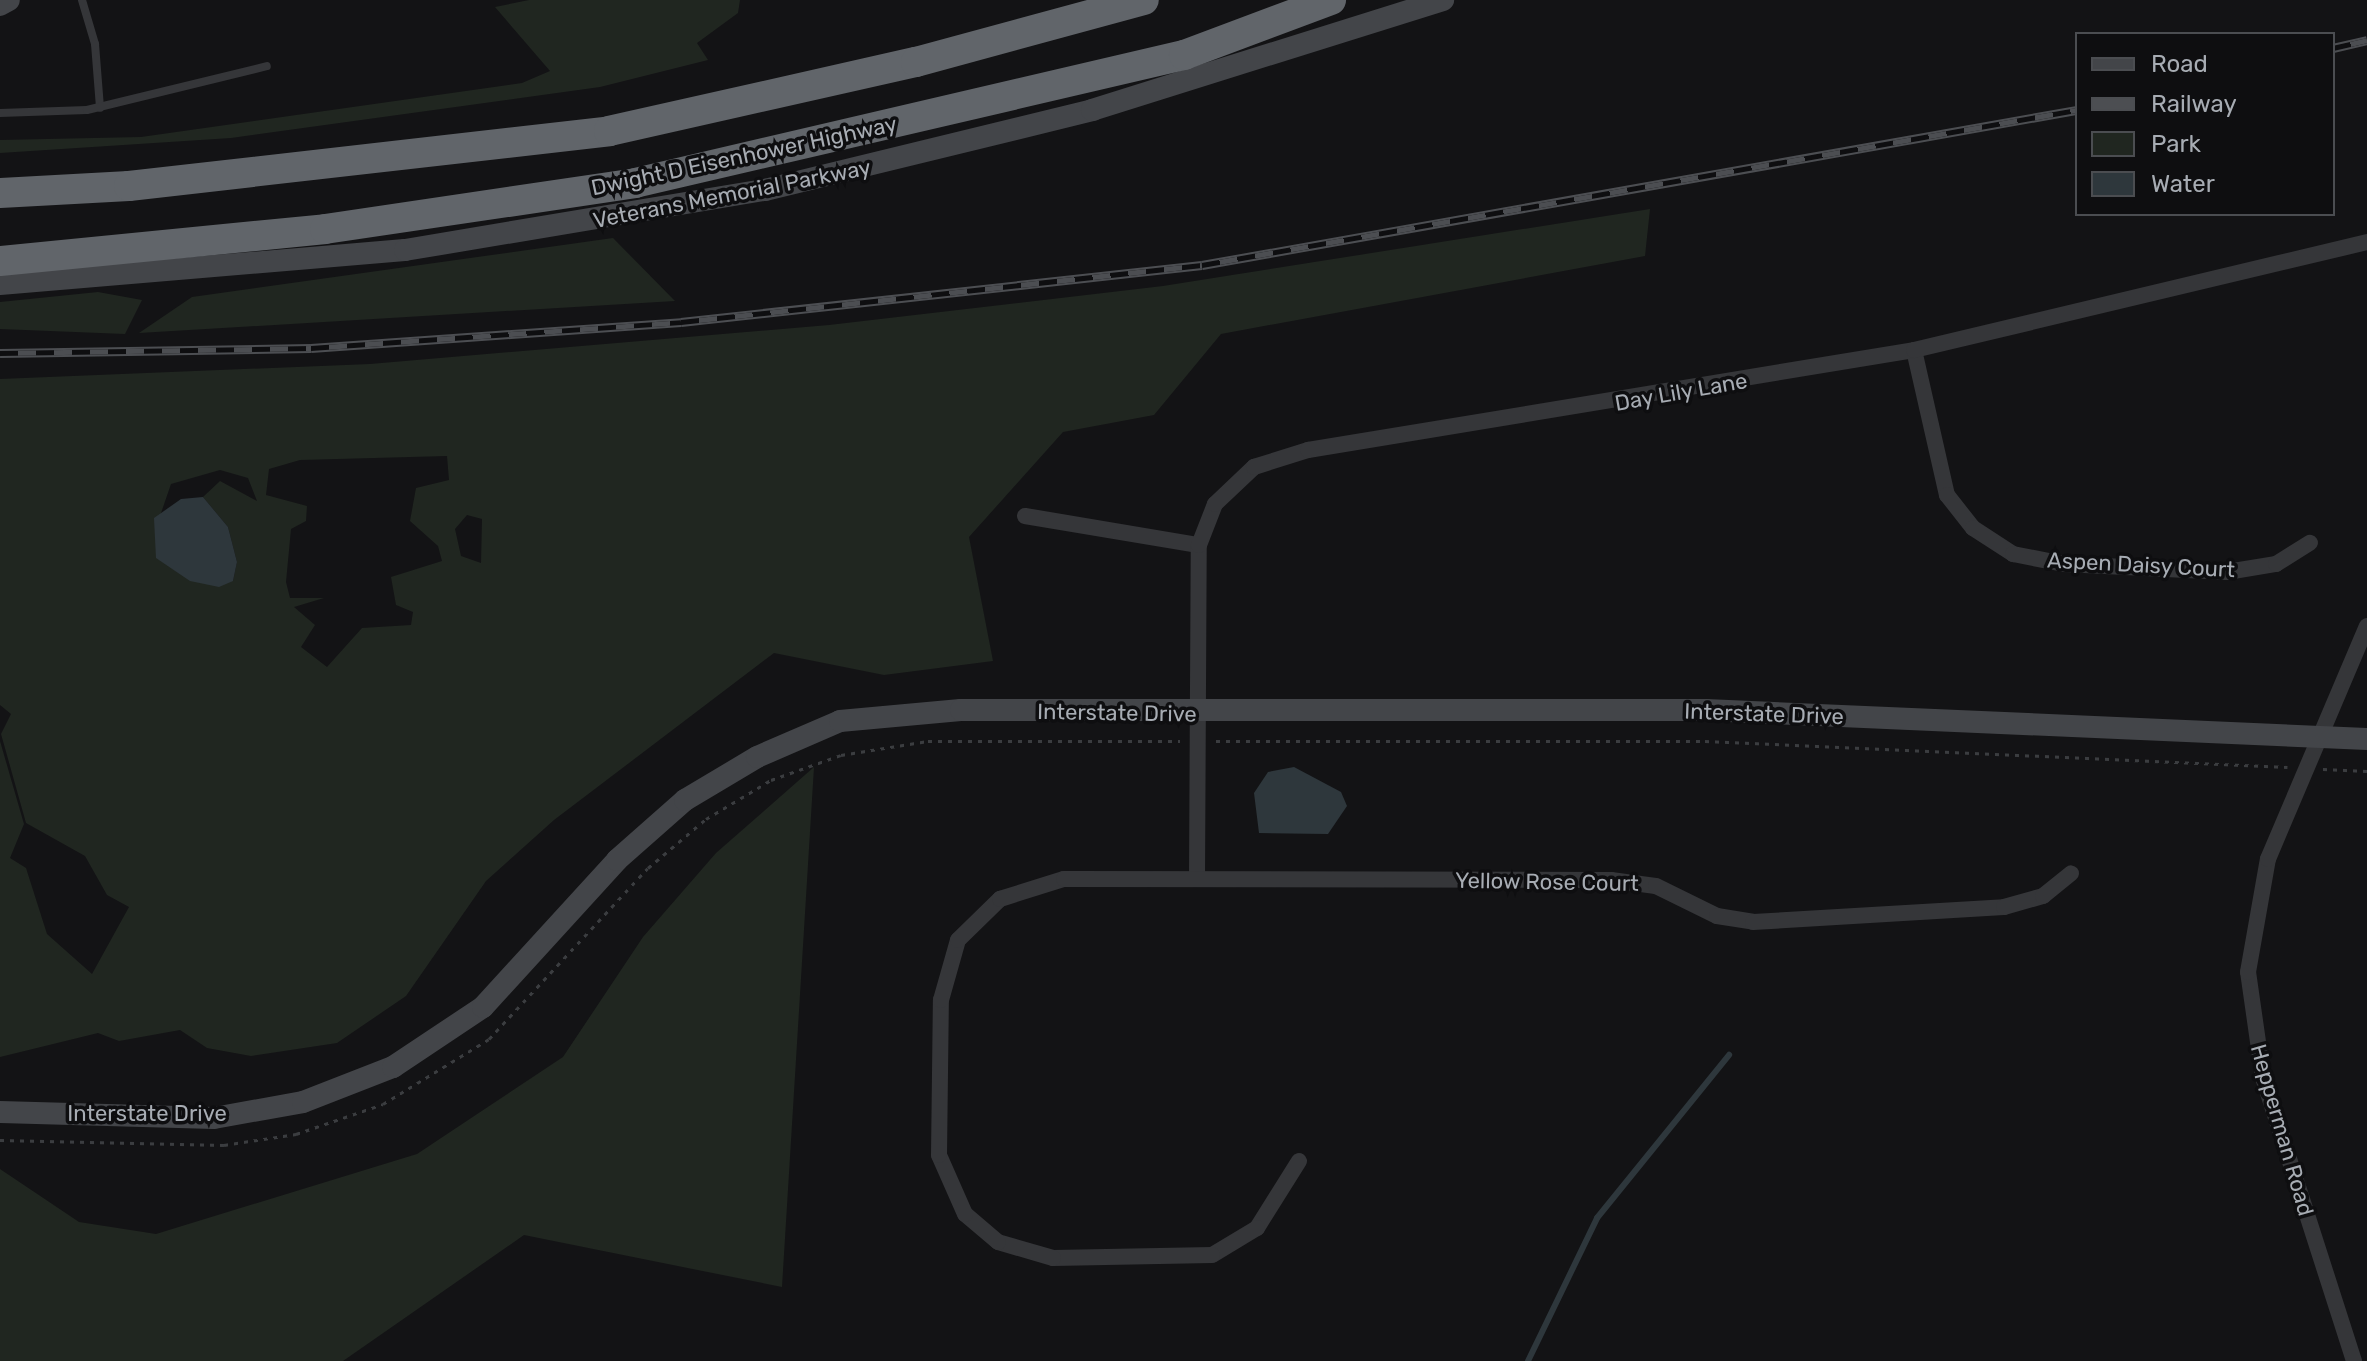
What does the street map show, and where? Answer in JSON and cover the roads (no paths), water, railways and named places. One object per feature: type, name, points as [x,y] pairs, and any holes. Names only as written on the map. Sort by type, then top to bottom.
[{"type":"highway","points":[[0,193],[129,186],[609,131],[916,62],[1144,0]]},
{"type":"highway","name":"Dwight D Eisenhower Highway","points":[[0,261],[325,229],[635,183],[1184,55],[1331,0]]},
{"type":"main road","points":[[0,5],[9,0]]},
{"type":"main road","name":"Veterans Memorial Parkway","points":[[0,284],[405,250],[765,190],[1092,110],[1443,0]]},
{"type":"main road","name":"Interstate Drive","points":[[0,1112],[214,1118],[303,1102],[393,1067],[483,1007],[617,860],[685,800],[757,757],[840,721],[961,710],[1200,714],[1706,710],[2367,739]]},
{"type":"street","name":"Day Lily Lane","points":[[1197,878],[1199,545],[1232,484],[1280,456],[1914,350],[2367,242]]},
{"type":"street","name":"Aspen Daisy Court","points":[[1914,350],[1947,495],[1973,528],[2013,554],[2064,564],[2227,572],[2276,564],[2310,543]]},
{"type":"street","points":[[1025,516],[1199,545]]},
{"type":"street","name":"Hepperman Road","points":[[2354,1361],[2275,1122],[2249,1004],[2250,941],[2262,878],[2317,736],[2367,626]]},
{"type":"street","name":"Yellow Rose Court","points":[[1299,1161],[1246,1238],[1187,1260],[1053,1258],[1013,1250],[965,1214],[944,1176],[942,989],[948,959],[969,925],[1000,899],[1039,882],[1197,878],[1637,882],[1753,922],[2004,907],[2043,896],[2071,873]]},
{"type":"lane","points":[[82,0],[95,44],[100,108]]},
{"type":"lane","points":[[0,113],[100,108],[267,66]]},
{"type":"water","points":[[203,497],[228,527],[237,562],[233,581],[219,587],[190,581],[156,558],[154,518],[181,499]]},
{"type":"water","points":[[1294,767],[1341,792],[1347,806],[1328,834],[1259,833],[1254,793],[1268,772]]},
{"type":"waterway","points":[[1528,1361],[1597,1218],[1729,1055]]},
{"type":"railway","points":[[2335,48],[2367,40]]},
{"type":"railway","points":[[0,353],[311,348],[681,322],[1202,265],[2075,110]]}]
